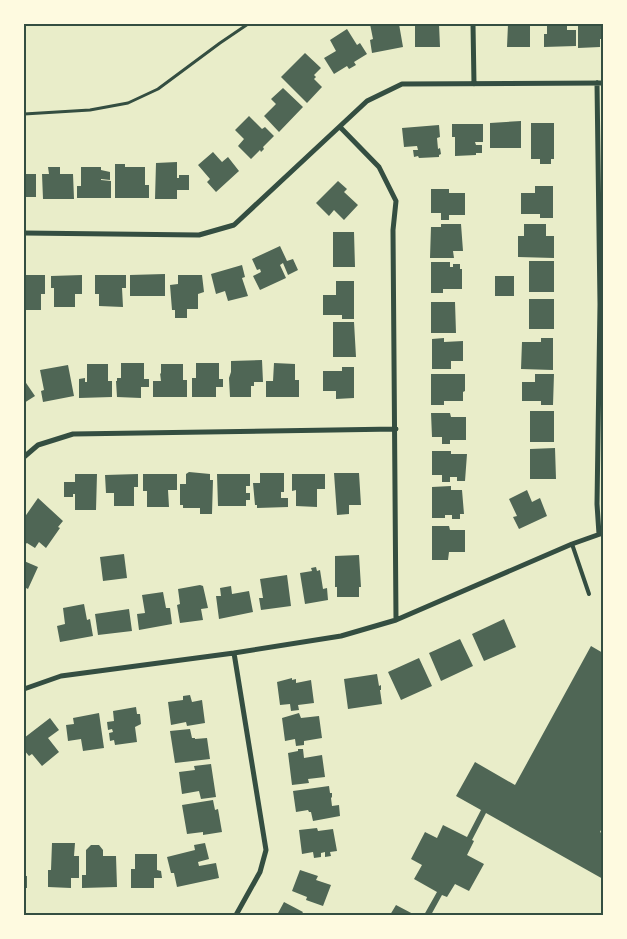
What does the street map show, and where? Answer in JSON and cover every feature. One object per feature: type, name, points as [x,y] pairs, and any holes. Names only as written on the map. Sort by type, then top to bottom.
[{"type":"street","points":[[472,24],[474,84]]},
{"type":"street","points":[[24,233],[199,235],[234,224],[367,101],[402,84],[600,83],[602,304],[597,504],[601,534],[572,544],[396,620],[341,636],[234,653],[61,676],[24,689]]},
{"type":"street","points":[[340,127],[379,168],[396,201],[393,230],[396,620]]},
{"type":"street","points":[[24,457],[38,445],[72,434],[396,428]]},
{"type":"street","points":[[234,653],[266,850],[260,872],[236,915]]},
{"type":"lane","points":[[572,544],[589,594]]},
{"type":"path","points":[[24,114],[90,110],[128,102],[158,90],[248,24]]},
{"type":"building","points":[[370,24],[399,24],[403,47],[372,53],[370,40],[373,39]]},
{"type":"building","points":[[415,24],[439,24],[440,47],[415,47]]},
{"type":"building","points":[[508,24],[530,24],[530,47],[507,47]]},
{"type":"building","points":[[547,24],[567,24],[567,30],[576,30],[576,46],[544,47],[544,34],[547,34]]},
{"type":"building","points":[[601,24],[601,27],[603,27],[603,39],[600,39],[600,47],[578,48],[578,25]]},
{"type":"building","points":[[347,29],[357,45],[360,43],[367,54],[354,62],[356,65],[349,69],[347,66],[334,74],[324,58],[336,51],[330,40]]},
{"type":"building","points":[[305,53],[321,68],[314,75],[316,77],[314,79],[322,87],[307,103],[281,77]]},
{"type":"building","points":[[283,88],[303,107],[279,132],[264,116],[276,104],[271,99]]},
{"type":"building","points":[[249,116],[262,129],[265,127],[274,136],[263,147],[264,149],[261,152],[260,150],[251,159],[238,146],[244,139],[235,130]]},
{"type":"building","points":[[521,121],[521,148],[490,148],[490,123]]},
{"type":"building","points":[[531,123],[554,123],[554,159],[551,159],[551,164],[540,164],[540,159],[531,159]]},
{"type":"building","points":[[452,124],[483,124],[483,142],[475,142],[476,145],[482,145],[482,153],[455,156],[455,137],[452,137]]},
{"type":"building","points":[[439,125],[440,137],[437,138],[438,149],[440,148],[441,154],[439,157],[414,157],[413,150],[418,150],[417,146],[404,147],[402,128]]},
{"type":"building","points":[[213,152],[222,162],[228,157],[239,171],[216,192],[207,182],[210,179],[198,165]]},
{"type":"building","points":[[177,162],[177,178],[179,178],[179,175],[189,175],[189,190],[177,190],[177,199],[155,199],[156,163]]},
{"type":"building","points":[[115,164],[125,164],[125,167],[145,167],[145,185],[149,185],[149,198],[115,198]]},
{"type":"building","points":[[48,167],[60,167],[60,174],[73,174],[74,199],[43,199],[42,174],[49,174]]},
{"type":"building","points":[[81,167],[101,167],[101,170],[110,172],[110,180],[101,180],[111,181],[111,198],[77,198],[77,186],[81,186]]},
{"type":"building","points":[[24,174],[36,174],[36,197],[24,197]]},
{"type":"building","points":[[338,181],[347,189],[344,192],[358,205],[344,220],[334,210],[329,216],[316,203]]},
{"type":"building","points":[[535,186],[553,186],[553,218],[540,218],[540,214],[521,214],[521,193],[535,193]]},
{"type":"building","points":[[431,189],[449,189],[449,193],[465,193],[465,215],[449,215],[449,220],[441,220],[441,213],[431,213]]},
{"type":"building","points":[[441,224],[461,224],[463,251],[453,251],[454,258],[430,258],[431,227],[441,227]]},
{"type":"building","points":[[524,224],[546,224],[546,236],[554,236],[554,258],[518,257],[518,236],[524,236]]},
{"type":"building","points":[[333,232],[354,232],[355,267],[333,267]]},
{"type":"building","points":[[280,246],[287,261],[293,259],[298,270],[288,275],[283,263],[280,265],[286,278],[260,290],[253,276],[261,272],[260,269],[257,270],[252,259]]},
{"type":"building","points":[[529,261],[554,261],[554,292],[529,292]]},
{"type":"building","points":[[431,262],[450,262],[450,267],[453,267],[453,264],[460,264],[460,269],[462,269],[462,289],[443,289],[443,293],[431,293]]},
{"type":"building","points":[[242,265],[245,277],[242,278],[248,296],[228,301],[225,291],[216,294],[211,274]]},
{"type":"building","points":[[165,274],[165,296],[130,296],[130,275]]},
{"type":"building","points":[[24,275],[45,275],[45,294],[41,294],[41,310],[24,310]]},
{"type":"building","points":[[82,275],[82,294],[75,294],[75,307],[54,307],[54,288],[51,288],[51,276]]},
{"type":"building","points":[[95,275],[126,275],[126,288],[122,288],[123,307],[99,306],[99,294],[95,294]]},
{"type":"building","points":[[178,275],[202,275],[204,292],[198,294],[198,309],[187,309],[187,318],[175,318],[175,310],[172,310],[170,285],[178,284]]},
{"type":"building","points":[[495,276],[514,276],[514,296],[495,296]]},
{"type":"building","points":[[336,281],[354,281],[354,319],[342,319],[342,315],[323,315],[323,295],[336,295]]},
{"type":"building","points":[[529,299],[554,299],[554,329],[529,329]]},
{"type":"building","points":[[431,302],[455,302],[456,333],[431,333]]},
{"type":"building","points":[[333,322],[354,322],[356,357],[333,357]]},
{"type":"building","points":[[444,338],[444,342],[463,341],[463,361],[451,361],[451,369],[432,369],[432,339]]},
{"type":"building","points":[[541,338],[553,338],[553,370],[521,369],[522,342],[541,342]]},
{"type":"building","points":[[262,360],[263,382],[254,382],[254,386],[251,386],[251,397],[230,397],[229,378],[231,361]]},
{"type":"building","points":[[121,363],[144,363],[144,379],[149,379],[149,387],[141,387],[141,398],[117,397],[116,381],[117,378],[121,378]]},
{"type":"building","points":[[196,363],[219,363],[219,379],[223,379],[223,387],[216,387],[216,397],[192,397],[192,378],[196,378]]},
{"type":"building","points":[[274,363],[295,364],[295,380],[299,380],[299,397],[266,397],[266,381],[273,381]]},
{"type":"building","points":[[87,364],[108,364],[108,381],[112,381],[112,397],[79,398],[79,379],[85,378],[85,382],[87,382]]},
{"type":"building","points":[[161,364],[183,364],[183,380],[187,380],[187,397],[153,397],[153,381],[161,381]]},
{"type":"building","points":[[68,365],[74,396],[43,402],[41,391],[44,390],[40,370]]},
{"type":"building","points":[[342,367],[354,367],[354,398],[336,399],[336,391],[323,391],[323,371],[342,371]]},
{"type":"building","points":[[431,374],[465,374],[463,401],[444,401],[444,405],[431,405]]},
{"type":"building","points":[[535,374],[554,374],[553,405],[541,405],[541,401],[522,401],[522,382],[535,382]]},
{"type":"building","points":[[24,380],[35,396],[24,403]]},
{"type":"building","points":[[530,411],[554,411],[554,442],[530,442]]},
{"type":"building","points":[[431,413],[450,413],[451,417],[466,417],[466,440],[450,440],[450,444],[442,444],[442,437],[432,437]]},
{"type":"building","points":[[555,448],[556,479],[530,479],[530,449]]},
{"type":"building","points":[[432,451],[451,451],[451,454],[467,454],[465,481],[457,481],[457,477],[450,477],[450,482],[442,482],[442,475],[432,475]]},
{"type":"building","points":[[189,472],[210,474],[210,480],[213,480],[212,514],[200,514],[200,508],[183,508],[183,505],[180,505],[180,484],[186,484],[186,474]]},
{"type":"building","points":[[260,473],[284,473],[284,492],[281,492],[281,498],[288,498],[288,507],[257,508],[257,505],[255,505],[253,483],[260,483]]},
{"type":"building","points":[[334,473],[359,473],[361,505],[349,505],[349,514],[337,515]]},
{"type":"building","points":[[75,474],[97,474],[96,510],[75,510],[75,494],[73,494],[73,497],[64,497],[64,482],[75,482]]},
{"type":"building","points":[[138,474],[138,487],[134,487],[134,506],[114,506],[114,493],[106,493],[105,475]]},
{"type":"building","points":[[143,474],[177,474],[177,490],[168,490],[169,507],[147,507],[147,491],[143,491]]},
{"type":"building","points":[[217,474],[250,474],[250,486],[246,486],[246,493],[250,493],[250,500],[246,500],[246,506],[218,506]]},
{"type":"building","points":[[292,474],[325,474],[325,489],[317,489],[317,507],[296,506],[296,490],[292,491]]},
{"type":"building","points":[[451,486],[451,490],[462,490],[464,514],[460,514],[460,519],[452,519],[452,515],[445,515],[445,518],[432,518],[432,487]]},
{"type":"building","points":[[527,490],[532,502],[540,498],[547,516],[519,529],[513,517],[517,516],[509,499]]},
{"type":"building","points":[[38,498],[63,521],[46,548],[39,542],[35,548],[27,543],[24,545],[24,518]]},
{"type":"building","points":[[432,526],[449,526],[450,530],[465,530],[465,552],[449,552],[448,560],[432,560]]},
{"type":"building","points":[[124,554],[127,578],[103,581],[100,557]]},
{"type":"building","points":[[359,555],[361,587],[359,587],[359,597],[337,597],[337,587],[335,587],[335,556]]},
{"type":"building","points":[[24,561],[38,567],[28,589],[24,587]]},
{"type":"building","points":[[316,567],[317,571],[320,570],[323,589],[327,588],[328,600],[305,604],[300,573],[312,571],[311,568]]},
{"type":"building","points":[[287,575],[291,606],[261,610],[259,598],[263,598],[260,579]]},
{"type":"building","points":[[203,586],[208,608],[201,609],[203,620],[180,623],[177,605],[180,604],[178,589]]},
{"type":"building","points":[[231,586],[232,594],[249,591],[253,612],[219,619],[216,596],[221,596],[220,588]]},
{"type":"building","points":[[163,592],[166,608],[170,608],[172,624],[139,630],[137,614],[145,613],[142,595]]},
{"type":"building","points":[[84,604],[87,620],[90,619],[93,636],[60,642],[57,626],[65,624],[63,608]]},
{"type":"building","points":[[129,609],[132,631],[98,635],[95,614]]},
{"type":"building","points":[[504,619],[516,647],[484,661],[472,634]]},
{"type":"building","points":[[460,639],[473,666],[441,681],[429,653]]},
{"type":"building","points":[[591,646],[603,653],[603,826],[600,832],[603,834],[603,879],[486,813],[472,840],[474,841],[467,855],[484,864],[469,891],[455,884],[447,897],[442,895],[431,915],[424,915],[437,892],[414,879],[422,865],[411,859],[425,832],[437,838],[443,825],[467,837],[481,810],[456,796],[475,762],[515,785]]},
{"type":"building","points":[[419,658],[432,686],[401,700],[388,672]]},
{"type":"building","points":[[377,674],[379,686],[381,685],[382,704],[348,709],[344,679]]},
{"type":"building","points":[[292,678],[292,680],[296,679],[296,683],[311,680],[314,703],[298,705],[299,710],[291,711],[290,704],[280,705],[277,682]]},
{"type":"building","points":[[190,695],[192,702],[202,700],[205,723],[187,726],[186,722],[171,725],[168,702],[183,700],[183,696]]},
{"type":"building","points":[[136,707],[137,714],[140,714],[141,724],[135,727],[137,742],[115,745],[114,740],[110,741],[109,733],[113,732],[112,729],[108,730],[107,722],[114,721],[113,711]]},
{"type":"building","points":[[99,713],[104,748],[83,751],[81,739],[68,741],[66,725],[74,724],[73,718]]},
{"type":"building","points":[[299,713],[301,718],[319,716],[322,738],[304,741],[304,745],[296,746],[295,739],[285,741],[282,718]]},
{"type":"building","points":[[50,718],[59,730],[48,738],[59,752],[42,766],[32,754],[29,756],[24,750],[24,738]]},
{"type":"building","points":[[190,729],[192,738],[207,738],[210,759],[175,763],[170,731]]},
{"type":"building","points":[[298,749],[303,749],[304,758],[322,755],[325,777],[308,779],[309,783],[292,785],[288,753],[298,751]]},
{"type":"building","points":[[211,764],[216,797],[201,799],[199,791],[182,794],[179,772],[195,770],[194,766]]},
{"type":"building","points":[[329,786],[330,793],[332,793],[332,806],[339,805],[340,816],[313,821],[311,812],[308,810],[296,812],[293,791]]},
{"type":"building","points":[[213,800],[215,810],[218,809],[222,832],[203,835],[203,832],[187,834],[182,805]]},
{"type":"building","points":[[317,828],[318,831],[333,829],[337,851],[330,852],[331,856],[325,857],[325,852],[321,853],[321,857],[314,858],[313,852],[302,854],[299,830]]},
{"type":"building","points":[[52,843],[75,843],[74,856],[79,856],[79,878],[71,878],[71,888],[48,887],[48,870],[51,870]]},
{"type":"building","points":[[205,843],[209,859],[198,862],[199,866],[216,863],[219,878],[177,887],[174,873],[171,873],[167,857],[195,850],[194,845]]},
{"type":"building","points":[[91,845],[99,845],[103,850],[103,856],[116,856],[117,887],[82,888],[82,875],[86,875],[86,850]]},
{"type":"building","points":[[135,854],[157,854],[157,870],[161,871],[162,878],[154,878],[154,888],[131,888],[131,869],[135,869]]},
{"type":"building","points":[[300,870],[318,876],[316,880],[331,885],[323,906],[306,900],[307,897],[292,891]]},
{"type":"building","points":[[24,876],[27,876],[27,888],[24,888]]},
{"type":"building","points":[[284,902],[303,912],[301,915],[277,915]]},
{"type":"building","points":[[396,905],[415,915],[390,915]]}]
